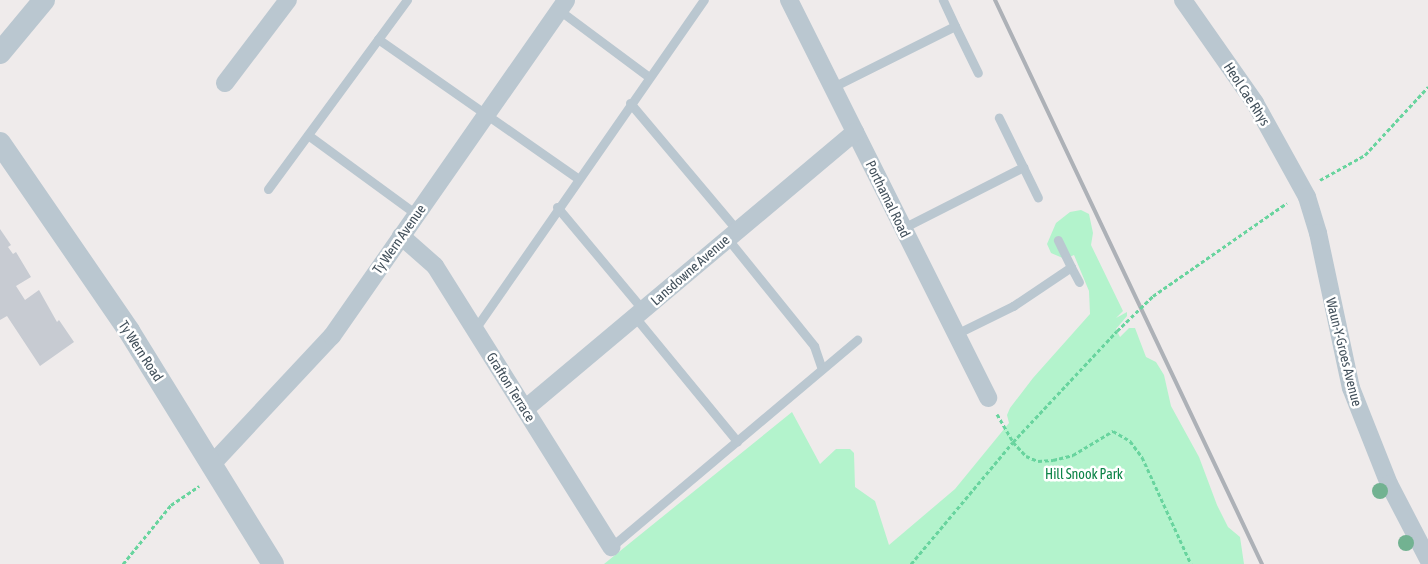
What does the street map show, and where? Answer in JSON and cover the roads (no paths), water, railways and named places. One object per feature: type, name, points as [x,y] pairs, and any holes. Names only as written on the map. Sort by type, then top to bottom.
[{"type":"street","points":[[0,53],[44,0]]},
{"type":"street","points":[[225,83],[288,0]]},
{"type":"street","name":"Porthamal Road","points":[[789,0],[988,398]]},
{"type":"street","name":"Heol Cae Rhys","points":[[1183,0],[1311,187]]},
{"type":"street","name":"Ty Wern Avenue","points":[[210,472],[321,350],[562,5]]},
{"type":"street","name":"Lansdowne Avenue","points":[[525,409],[855,132]]},
{"type":"street","name":"Ty Wern Road","points":[[0,143],[129,331],[210,472],[273,564]]},
{"type":"street","name":"Waun-Y-Groes Avenue","points":[[1311,187],[1318,233],[1351,388],[1389,484],[1428,559]]},
{"type":"street","name":"Grafton Terrace","points":[[401,236],[435,266],[611,547]]},
{"type":"lane","points":[[268,190],[407,0]]},
{"type":"lane","points":[[475,329],[557,206],[704,0]]},
{"type":"lane","points":[[943,0],[978,73]]},
{"type":"lane","points":[[562,5],[649,77]]},
{"type":"lane","points":[[832,87],[955,26]]},
{"type":"lane","points":[[378,39],[578,178]]},
{"type":"lane","points":[[630,103],[732,234],[814,346],[822,369]]},
{"type":"lane","points":[[999,118],[1038,198]]},
{"type":"lane","points":[[308,135],[416,214]]},
{"type":"lane","points":[[903,228],[1023,166]]},
{"type":"lane","points":[[557,206],[737,441]]},
{"type":"lane","points":[[1058,240],[1079,282]]},
{"type":"lane","points":[[956,334],[1013,306],[1071,267]]},
{"type":"lane","points":[[611,547],[857,340]]},
{"type":"railway","points":[[995,0],[1262,564]]},
{"type":"park label","name":"Hill Snook Park","points":[[1084,474]]}]
